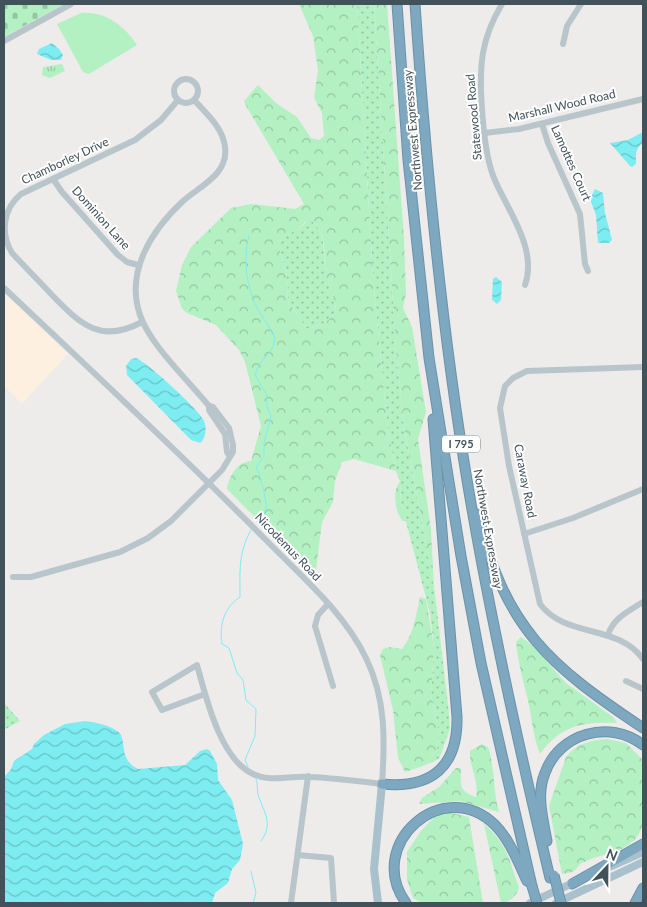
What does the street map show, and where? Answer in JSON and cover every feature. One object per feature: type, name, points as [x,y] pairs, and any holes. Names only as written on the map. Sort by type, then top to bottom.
[{"type":"highway","name":"Northwest Expressway","points":[[396,4],[408,160],[429,358],[461,556],[481,663],[536,903]]},
{"type":"highway","name":"Northwest Expressway","points":[[415,4],[435,240],[460,432],[488,598],[523,767],[552,876],[556,903]]},
{"type":"highway","points":[[382,784],[409,785],[433,775],[449,758],[456,738],[457,717],[429,358]]},
{"type":"highway","points":[[460,432],[489,557],[504,595],[518,618],[543,651],[570,677],[643,728]]},
{"type":"highway","points":[[561,903],[552,876],[543,820],[541,792],[545,772],[553,757],[568,743],[596,732],[625,735],[643,745]]},
{"type":"highway","points":[[406,903],[398,890],[394,872],[398,847],[408,829],[419,819],[443,809],[469,810],[483,816],[495,825],[516,855],[531,887]]},
{"type":"highway","points":[[572,884],[643,844]]},
{"type":"highway","points":[[635,903],[643,888]]},
{"type":"main road","name":"Nicodemus Road","points":[[378,903],[374,869],[382,784]]},
{"type":"main road","points":[[530,903],[643,852]]},
{"type":"main road","points":[[556,903],[643,862]]},
{"type":"street","points":[[4,41],[71,4]]},
{"type":"street","name":"Statewood Road","points":[[502,4],[491,24],[482,54],[481,77],[485,133],[493,176],[524,245],[528,269],[525,285]]},
{"type":"street","points":[[563,44],[567,26],[580,4]]},
{"type":"street","name":"Chamborley Drive","points":[[13,577],[31,578],[130,548],[166,524],[209,484],[222,470],[229,455],[233,452],[231,433],[224,419],[213,407],[209,406],[156,344],[142,322],[135,294],[138,265],[148,244],[182,202],[215,176],[224,159],[225,146],[221,134],[194,100],[198,93],[196,85],[192,81],[185,80],[179,82],[175,88],[178,100],[161,120],[135,140],[28,190],[12,203],[5,226],[6,240],[12,253],[71,315],[84,325],[99,331],[116,332],[142,322]]},
{"type":"street","name":"Marshall Wood Road","points":[[485,133],[542,124],[643,99]]},
{"type":"street","points":[[178,100],[186,103],[194,100]]},
{"type":"street","name":"Lamottes Court","points":[[542,124],[548,143],[580,214],[585,264],[588,271]]},
{"type":"street","name":"Dominion Lane","points":[[53,178],[62,192],[118,255],[127,262],[138,265]]},
{"type":"street","name":"Nicodemus Road","points":[[4,288],[209,484],[328,604],[360,646],[378,690],[385,732],[382,784]]},
{"type":"street","name":"Caraway Road","points":[[643,367],[527,371],[513,378],[505,386],[501,399],[501,416],[509,466],[537,596],[545,611],[563,622],[608,635],[631,646],[643,659]]},
{"type":"street","points":[[524,534],[573,518],[643,489]]},
{"type":"street","points":[[608,635],[611,626],[617,620],[643,602]]},
{"type":"street","points":[[328,604],[318,615],[315,626],[333,686]]},
{"type":"street","points":[[205,694],[162,710],[152,692],[197,665],[210,712],[232,756],[241,767],[254,775],[273,779],[308,776],[382,784]]},
{"type":"street","points":[[626,681],[643,689]]},
{"type":"street","points":[[291,903],[308,776]]},
{"type":"street","points":[[298,855],[331,858],[334,903]]},
{"type":"shaded area","points":[[4,293],[68,354],[22,404],[4,386]]},
{"type":"green space","points":[[4,4],[64,4],[4,37]]},
{"type":"green space","points":[[299,4],[357,4],[373,278],[388,431],[396,471],[354,459],[342,462],[335,481],[333,502],[322,522],[315,578],[227,489],[234,471],[242,464],[251,461],[261,426],[245,362],[239,350],[216,325],[182,309],[176,291],[182,265],[191,247],[231,208],[251,204],[295,209],[304,204],[244,101],[258,85],[276,103],[297,117],[311,138],[319,140],[324,136],[322,113],[314,98],[318,70],[313,36]],"holes":[[[311,220],[320,231],[324,244],[327,276],[336,310],[328,320],[307,329],[288,301],[287,276],[278,244],[280,237],[298,230],[305,222]]]},
{"type":"green space","points":[[357,4],[374,4],[396,350],[404,427],[434,586],[449,713],[450,729],[439,759],[423,766],[436,751],[440,739],[431,695],[434,647],[430,613],[401,503],[400,482],[388,431],[373,278]]},
{"type":"green space","points":[[374,4],[387,4],[404,238],[406,294],[403,308],[412,327],[426,412],[418,439],[431,530],[434,586],[404,427],[396,350]]},
{"type":"green space","points":[[81,13],[98,14],[114,21],[137,45],[89,74],[83,72],[57,24]]},
{"type":"green space","points":[[62,64],[65,71],[50,78],[42,75],[43,67]]},
{"type":"green space","points":[[308,220],[311,220],[316,226],[322,237],[327,276],[336,310],[328,320],[307,329],[288,301],[287,276],[278,244],[279,237],[298,230]]},
{"type":"green space","points":[[400,482],[401,503],[406,521],[400,518],[396,507],[395,496]]},
{"type":"green space","points":[[420,597],[426,599],[434,647],[431,695],[440,739],[436,751],[423,766],[405,772],[398,758],[393,710],[380,655],[383,649],[389,647],[402,649],[414,624]]},
{"type":"green space","points":[[521,637],[532,645],[566,683],[613,717],[617,723],[593,723],[573,727],[556,737],[540,754],[518,657],[516,642]]},
{"type":"green space","points":[[4,703],[20,721],[4,730]]},
{"type":"green space","points":[[607,739],[626,743],[643,760],[643,824],[639,834],[626,846],[591,859],[581,864],[573,872],[562,874],[549,806],[566,757],[570,752],[585,743]]},
{"type":"green space","points":[[482,744],[488,747],[490,755],[499,812],[460,801],[419,804],[422,798],[439,787],[456,768],[461,768],[463,790],[476,797],[477,791],[470,751]]},
{"type":"green space","points":[[448,812],[469,817],[483,903],[422,903],[413,898],[407,879],[407,852],[421,831],[435,816]]},
{"type":"green space","points":[[484,824],[503,846],[519,888],[516,894],[507,902],[501,903]]},
{"type":"water","points":[[52,43],[63,55],[61,60],[51,60],[37,54],[39,49]]},
{"type":"water","points":[[643,132],[643,143],[637,149],[636,164],[632,167],[610,143],[628,140]]},
{"type":"water","points":[[595,189],[603,193],[605,213],[612,240],[609,243],[598,243],[596,215],[590,199]]},
{"type":"water","points":[[496,277],[502,282],[501,300],[497,304],[492,300],[493,279]]},
{"type":"water","points":[[136,358],[161,377],[200,415],[206,430],[205,436],[200,443],[191,440],[127,375],[126,366],[131,359]]},
{"type":"water","points":[[85,721],[115,729],[121,735],[128,762],[138,769],[185,765],[200,751],[207,749],[210,751],[217,764],[218,780],[232,800],[243,844],[240,860],[232,869],[228,883],[215,893],[212,903],[4,903],[4,777],[11,769],[14,761],[32,749],[34,744],[44,735],[65,724]]},
{"type":"waterway","points":[[249,236],[246,259],[247,276],[251,292],[258,309],[275,337],[272,348],[259,365],[255,375],[267,395],[267,407],[271,416],[264,443],[264,457],[256,467],[263,488],[266,506],[265,512],[257,522]]},
{"type":"waterway","points":[[248,767],[245,760],[255,736],[256,709],[246,700],[243,680],[237,673],[229,648],[222,644],[221,630],[226,612],[240,597],[242,555],[251,530]]},
{"type":"waterway","points":[[256,779],[258,795],[267,818],[267,829],[261,841]]},
{"type":"waterway","points":[[251,871],[256,893],[253,903]]}]
